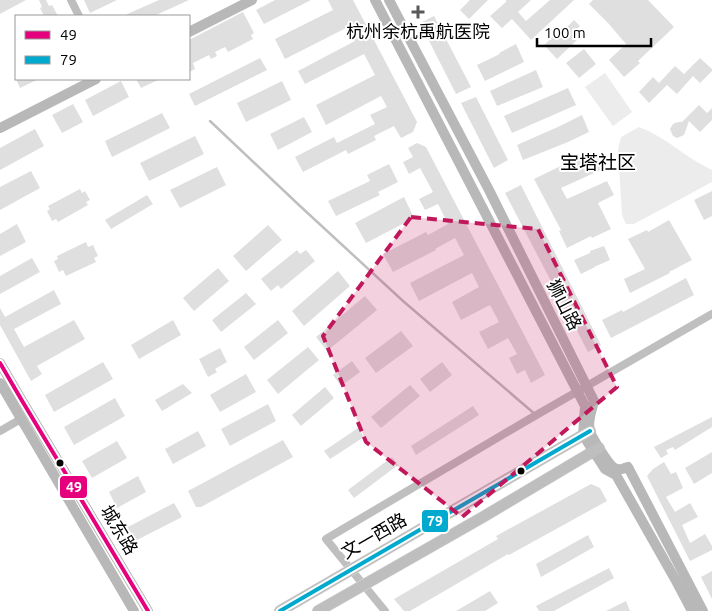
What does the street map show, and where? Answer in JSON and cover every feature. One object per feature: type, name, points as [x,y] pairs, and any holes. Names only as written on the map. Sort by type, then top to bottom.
[{"type":"main road","points":[[190,31],[252,0]]},
{"type":"main road","name":"狮山路","points":[[375,0],[590,403],[590,420],[586,433]]},
{"type":"main road","name":"狮山路","points":[[388,0],[489,190],[575,374]]},
{"type":"main road","points":[[0,128],[94,80]]},
{"type":"main road","name":"城东路","points":[[0,363],[148,611]]},
{"type":"main road","name":"城东路","points":[[0,383],[134,611]]},
{"type":"main road","points":[[586,433],[605,468],[616,475],[692,611]]},
{"type":"main road","name":"文一西路","points":[[280,611],[586,433]]},
{"type":"main road","points":[[318,611],[596,450]]},
{"type":"main road","points":[[596,450],[614,468],[620,470],[628,467],[703,611]]},
{"type":"street","points":[[70,0],[78,15]]},
{"type":"street","points":[[0,431],[21,419]]},
{"type":"highlighted area","points":[[411,217],[538,229],[617,387],[462,517],[366,442],[323,336]]},
{"type":"shaded area","points":[[605,73],[632,112],[613,126],[585,87]]},
{"type":"shaded area","points":[[639,127],[658,136],[693,160],[712,170],[712,182],[634,224],[626,224],[622,215],[618,149],[621,137]]},
{"type":"building","points":[[0,0],[26,0],[0,14]]},
{"type":"building","points":[[39,0],[46,0],[49,6],[52,5],[57,15],[44,15],[40,8],[42,7]]},
{"type":"building","points":[[84,0],[117,0],[90,13]]},
{"type":"building","points":[[159,0],[189,0],[156,15],[125,15]]},
{"type":"building","points":[[275,0],[311,0],[264,24],[256,10]]},
{"type":"building","points":[[328,0],[353,0],[417,122],[413,132],[401,138],[394,126],[374,136],[376,140],[348,154],[346,150],[303,172],[295,157],[334,137],[337,143],[375,124],[370,115],[387,107],[381,96],[326,125],[316,105],[375,75],[364,54],[305,84],[298,71],[355,41],[348,27],[285,59],[275,39],[333,10]]},
{"type":"building","points":[[470,0],[488,0],[469,19],[460,10]]},
{"type":"building","points":[[506,0],[531,0],[518,12],[526,21],[550,0],[574,0],[531,40],[512,19],[502,28],[490,16]]},
{"type":"building","points":[[593,0],[648,0],[674,27],[624,77],[609,60],[626,44],[589,4]]},
{"type":"building","points":[[243,12],[254,33],[251,35],[253,39],[228,52],[225,47],[215,52],[217,56],[211,59],[209,55],[193,63],[195,69],[190,72],[190,39]]},
{"type":"building","points":[[434,16],[471,87],[456,94],[420,23]]},
{"type":"building","points":[[574,20],[580,26],[571,34],[577,40],[557,59],[544,45],[557,33],[559,35]]},
{"type":"building","points":[[516,44],[524,62],[485,81],[477,65]]},
{"type":"building","points":[[584,49],[596,64],[579,78],[566,63]]},
{"type":"building","points":[[260,58],[267,70],[195,106],[189,94]]},
{"type":"building","points":[[700,58],[712,71],[700,83],[693,76],[677,94],[667,85],[649,103],[639,92],[653,77],[659,83],[675,66],[684,74]]},
{"type":"building","points":[[536,70],[543,87],[497,106],[490,91]]},
{"type":"building","points":[[16,80],[37,80],[20,88]]},
{"type":"building","points":[[137,80],[158,80],[141,88]]},
{"type":"building","points":[[121,81],[129,97],[93,116],[85,100]]},
{"type":"building","points":[[282,81],[291,100],[246,122],[237,103]]},
{"type":"building","points":[[568,88],[576,105],[512,133],[504,116]]},
{"type":"building","points":[[476,97],[508,160],[494,168],[461,103]]},
{"type":"building","points":[[73,104],[83,122],[62,133],[52,115]]},
{"type":"building","points":[[699,105],[707,113],[712,108],[712,120],[700,132],[689,121],[684,135],[677,138],[673,136],[670,129],[673,124],[682,122]]},
{"type":"building","points":[[162,113],[170,128],[112,157],[105,141]]},
{"type":"building","points":[[582,115],[589,132],[523,160],[517,145]]},
{"type":"building","points":[[304,117],[312,132],[278,150],[270,134]]},
{"type":"building","points":[[35,129],[44,146],[0,170],[0,148]]},
{"type":"building","points":[[195,136],[204,154],[149,181],[140,163]]},
{"type":"building","points":[[417,143],[426,147],[545,375],[531,383],[525,370],[517,374],[509,358],[517,354],[508,338],[488,349],[479,332],[499,322],[490,305],[461,320],[452,302],[479,287],[472,273],[419,301],[410,283],[464,255],[455,238],[393,272],[383,254],[426,232],[428,235],[448,224],[438,204],[425,210],[419,199],[433,192],[420,168],[409,174],[403,162],[413,157],[408,148]]},
{"type":"building","points":[[596,153],[603,169],[561,188],[567,199],[607,181],[614,195],[598,203],[611,229],[592,238],[591,236],[567,248],[559,231],[561,230],[534,179],[573,160],[574,163]]},
{"type":"building","points":[[389,164],[398,182],[378,192],[380,195],[336,216],[328,201],[370,181],[367,175]]},
{"type":"building","points":[[217,167],[226,185],[180,208],[170,190]]},
{"type":"building","points":[[31,171],[40,188],[0,210],[0,187]]},
{"type":"building","points":[[521,185],[601,345],[588,352],[505,193]]},
{"type":"building","points":[[80,189],[82,193],[85,191],[90,200],[86,202],[88,205],[58,222],[56,219],[52,221],[47,211],[50,209],[48,206]]},
{"type":"building","points":[[712,191],[712,216],[704,220],[694,200]]},
{"type":"building","points":[[147,195],[153,204],[111,229],[105,220]]},
{"type":"building","points":[[404,197],[414,218],[366,243],[355,223]]},
{"type":"building","points":[[669,220],[692,260],[630,293],[624,279],[645,269],[628,239],[647,230],[648,232]]},
{"type":"building","points":[[17,224],[26,242],[0,256],[0,234]]},
{"type":"building","points":[[268,225],[282,240],[246,271],[233,256]]},
{"type":"building","points":[[86,242],[88,247],[93,245],[98,256],[94,258],[96,262],[66,276],[63,270],[59,272],[54,261],[58,259],[57,256]]},
{"type":"building","points":[[604,246],[610,260],[581,274],[574,260]]},
{"type":"building","points":[[297,250],[300,254],[306,250],[315,261],[281,289],[278,285],[271,291],[261,279]]},
{"type":"building","points":[[32,258],[40,272],[0,294],[0,276]]},
{"type":"building","points":[[218,268],[229,281],[194,311],[183,298]]},
{"type":"building","points":[[338,271],[350,286],[304,326],[292,311]]},
{"type":"building","points":[[686,278],[694,295],[611,338],[602,320],[622,310],[623,312]]},
{"type":"building","points":[[54,290],[61,304],[14,329],[24,347],[74,320],[85,339],[37,366],[42,374],[31,381],[0,325],[0,308],[5,317]]},
{"type":"building","points":[[246,293],[256,304],[221,332],[212,320]]},
{"type":"building","points":[[365,296],[377,310],[327,351],[316,337]]},
{"type":"building","points":[[173,320],[181,335],[139,359],[131,345]]},
{"type":"building","points":[[278,320],[288,333],[254,360],[244,347]]},
{"type":"building","points":[[401,331],[413,346],[376,373],[365,358]]},
{"type":"building","points":[[308,347],[319,360],[278,394],[267,380]]},
{"type":"building","points":[[220,348],[227,362],[215,369],[217,372],[208,377],[199,359]]},
{"type":"building","points":[[352,361],[360,372],[341,386],[333,375]]},
{"type":"building","points":[[103,362],[113,379],[54,412],[45,395]]},
{"type":"building","points":[[442,362],[452,375],[430,392],[420,379]]},
{"type":"building","points":[[246,374],[256,392],[220,412],[210,395]]},
{"type":"building","points":[[183,384],[192,393],[162,411],[155,400]]},
{"type":"building","points":[[410,385],[420,396],[381,428],[371,417]]},
{"type":"building","points":[[325,387],[334,398],[301,426],[292,415]]},
{"type":"building","points":[[115,398],[125,416],[74,445],[64,427]]},
{"type":"building","points":[[268,404],[276,421],[230,446],[221,429]]},
{"type":"building","points":[[473,406],[479,415],[416,455],[411,446]]},
{"type":"building","points":[[712,417],[712,427],[675,450],[673,447],[666,450],[668,454],[661,458],[654,447]]},
{"type":"building","points":[[358,428],[364,437],[330,459],[324,451]]},
{"type":"building","points":[[198,431],[206,446],[173,464],[165,449]]},
{"type":"building","points":[[283,440],[293,457],[201,507],[196,507],[188,491]]},
{"type":"building","points":[[117,441],[127,458],[92,478],[82,461]]},
{"type":"building","points":[[712,452],[712,473],[694,484],[685,468]]},
{"type":"building","points":[[392,457],[398,465],[354,498],[348,490]]},
{"type":"building","points":[[664,462],[671,474],[676,472],[683,488],[666,497],[675,512],[690,503],[698,517],[682,525],[690,543],[705,534],[712,546],[712,550],[690,561],[647,476],[653,469]]},
{"type":"building","points":[[138,476],[146,492],[117,508],[109,492]]},
{"type":"building","points":[[591,484],[600,488],[607,501],[508,554],[410,611],[404,611],[394,599],[498,539],[496,536]]},
{"type":"building","points":[[174,503],[182,517],[133,542],[126,528]]},
{"type":"building","points":[[588,535],[594,547],[541,577],[536,564]]},
{"type":"building","points":[[609,568],[614,578],[554,611],[539,611],[536,606]]},
{"type":"building","points":[[712,571],[712,599],[701,577]]},
{"type":"building","points":[[490,591],[498,603],[485,611],[456,611]]},
{"type":"building","points":[[626,601],[630,611],[606,611]]},
{"type":"waterway","points":[[210,121],[403,301],[536,415]]},
{"type":"waterway","points":[[385,611],[326,539],[712,314]]},
{"type":"transit line","name":"49","points":[[0,363],[148,611]]},
{"type":"transit line","name":"79","points":[[280,611],[590,431]]},
{"type":"place","name":"杭州余杭禹航医院","points":[[418,12]]},
{"type":"district","name":"宝塔社区","points":[[598,162]]}]
